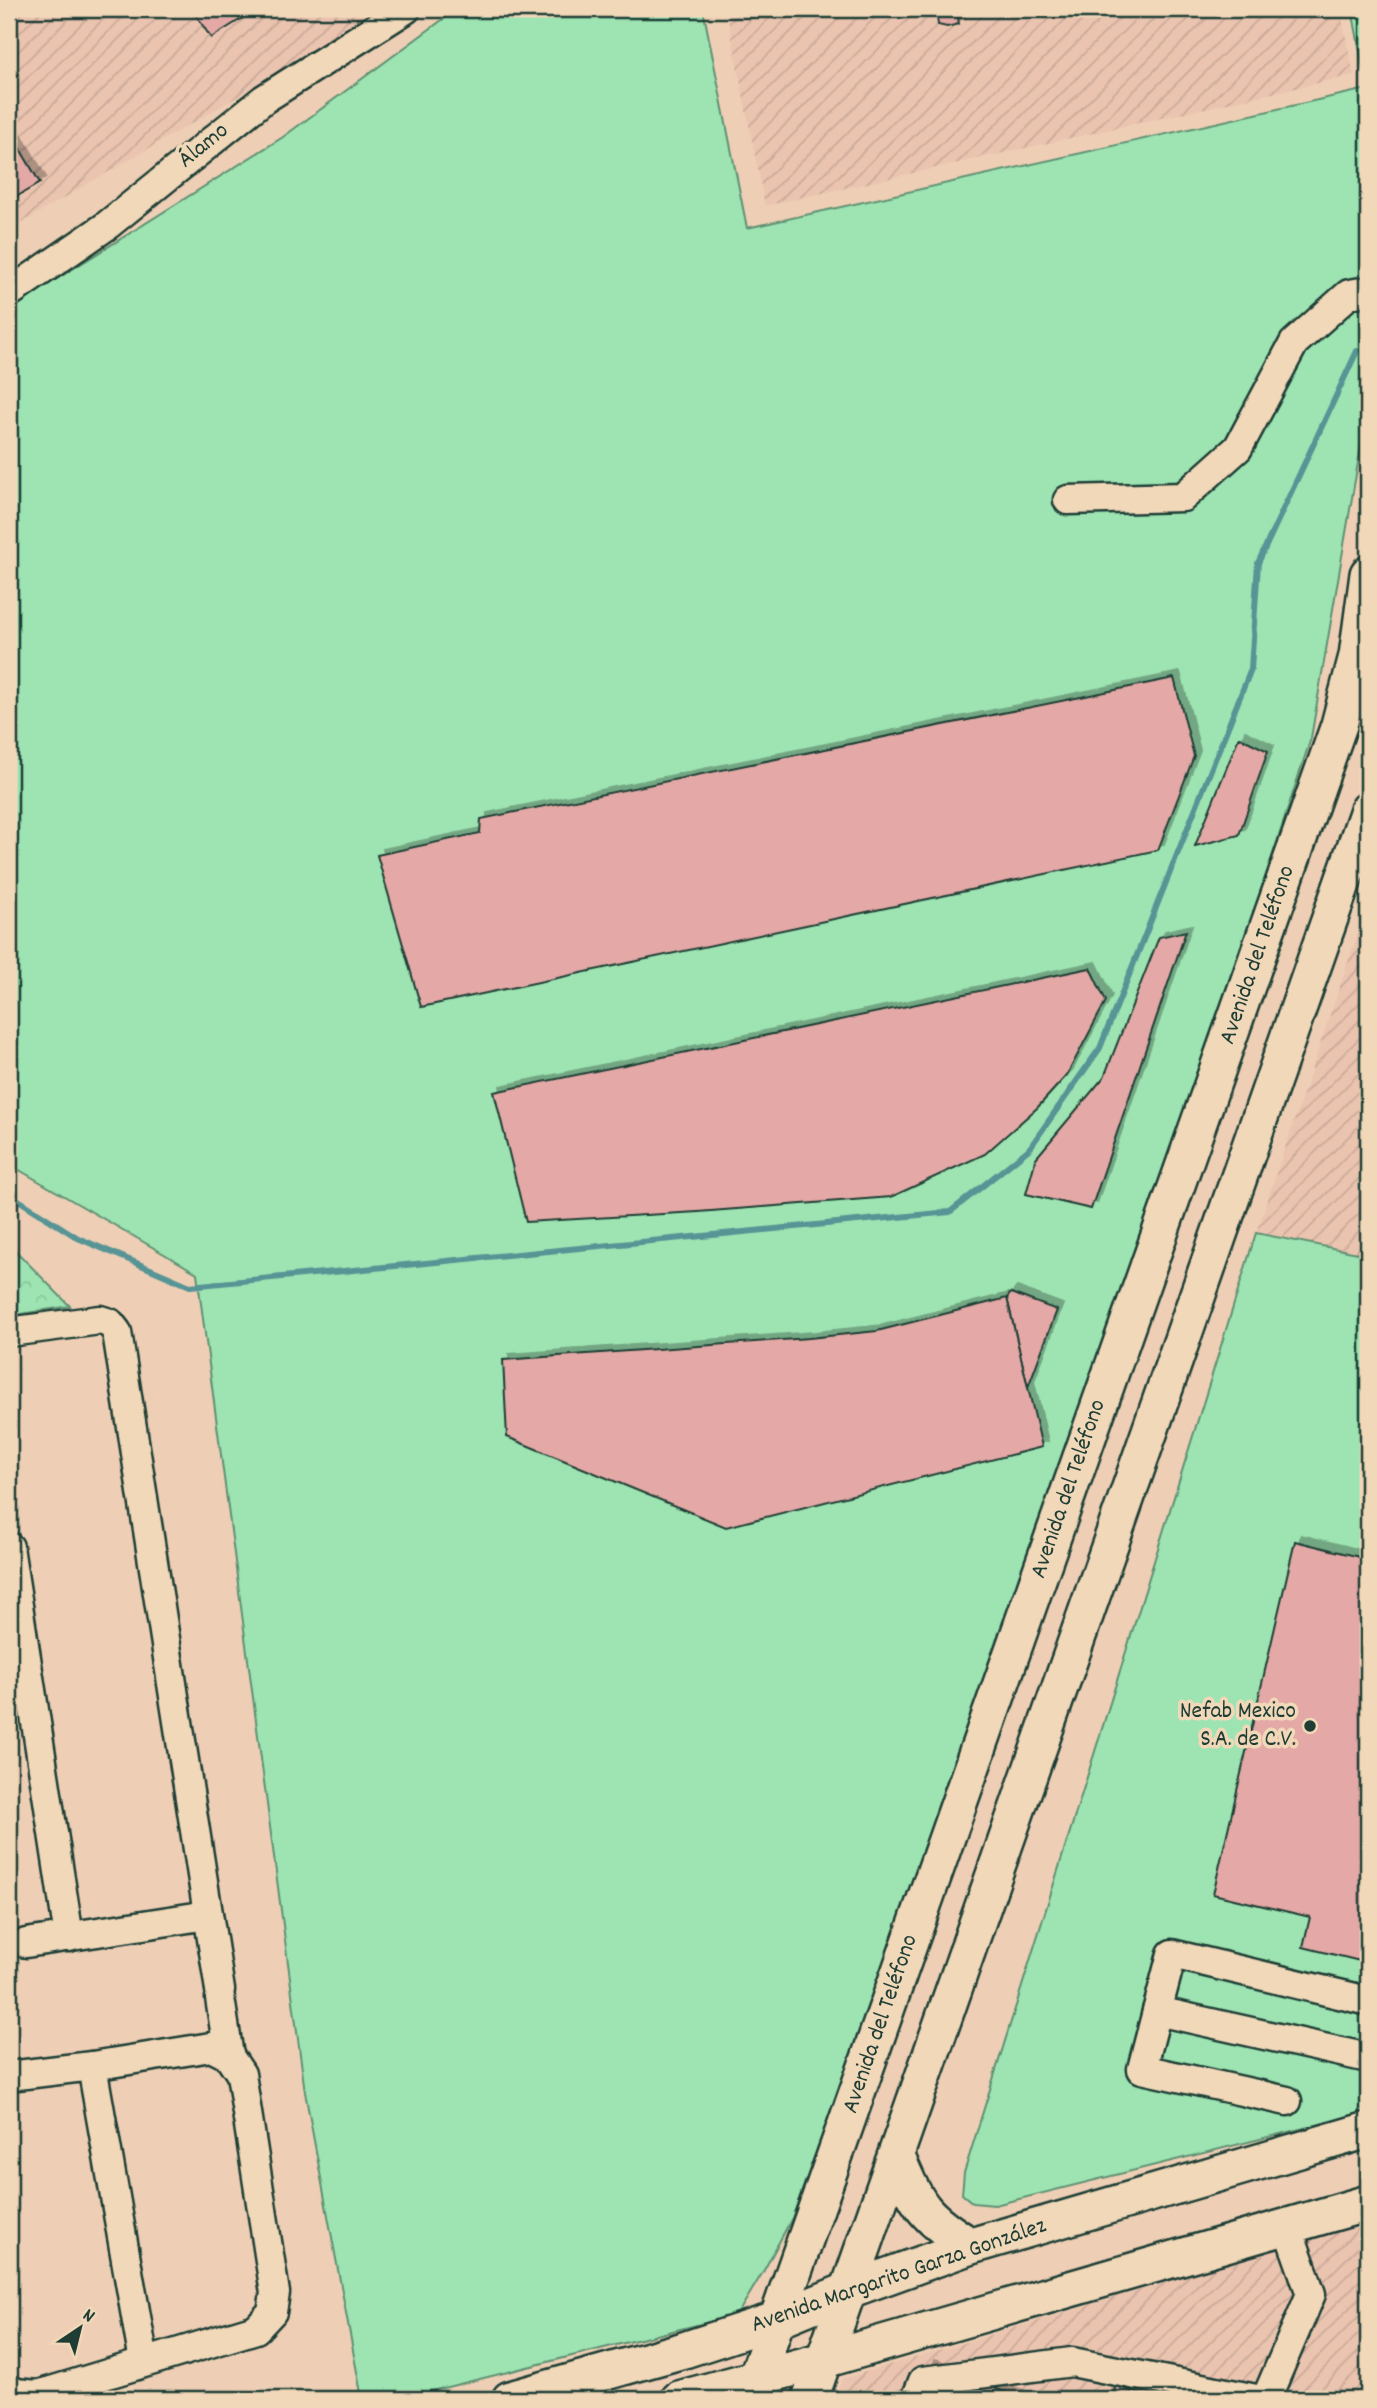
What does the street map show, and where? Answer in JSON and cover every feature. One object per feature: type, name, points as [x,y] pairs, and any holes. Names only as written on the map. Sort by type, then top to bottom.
[{"type":"main road","name":"Avenida del Teléfono","points":[[752,2389],[1339,725],[1357,656],[1368,574]]},
{"type":"main road","points":[[810,2399],[1368,810]]},
{"type":"main road","name":"Avenida Margarito Garza González","points":[[510,2399],[684,2350],[776,2320],[849,2290],[971,2246],[1368,2130]]},
{"type":"main road","points":[[897,2157],[921,2207],[942,2228],[971,2246]]},
{"type":"main road","points":[[692,2398],[752,2389],[824,2360],[1368,2203]]},
{"type":"street","name":"Álamo","points":[[9,293],[105,228],[264,99],[406,9]]},
{"type":"street","points":[[1068,500],[1183,497],[1238,449],[1294,343],[1349,294],[1368,291]]},
{"type":"street","points":[[9,1332],[100,1320],[110,1323],[117,1332],[229,2056],[242,2074],[275,2293],[272,2312],[256,2329],[38,2395],[15,2393],[9,2388]]},
{"type":"street","points":[[9,1547],[69,1937]]},
{"type":"street","points":[[26,1943],[208,1915]]},
{"type":"street","points":[[1287,2101],[1142,2069],[1171,1954],[1368,2001]]},
{"type":"street","points":[[1157,2011],[1368,2058]]},
{"type":"street","points":[[9,2076],[211,2047],[229,2056]]},
{"type":"street","points":[[92,2066],[144,2362]]},
{"type":"street","points":[[1266,2399],[1311,2294],[1287,2226]]},
{"type":"street","points":[[916,2399],[923,2381],[1072,2362],[1256,2399]]},
{"type":"shaded area","points":[[9,9],[388,9],[9,230]]},
{"type":"shaded area","points":[[726,9],[1340,9],[1354,75],[765,206]]},
{"type":"shaded area","points":[[1368,903],[1368,1255],[1256,1233]]},
{"type":"shaded area","points":[[1368,2222],[1368,2399],[834,2399],[842,2379]]},
{"type":"green space","points":[[457,9],[703,9],[747,228],[1367,89],[1352,9],[1368,9],[1368,404],[1311,738],[1141,1256],[792,2218],[737,2315],[399,2399],[362,2399],[305,2092],[197,1273],[9,1164],[9,309],[283,137]]},
{"type":"green space","points":[[1256,1233],[1368,1255],[1368,2112],[995,2205],[973,2203],[962,2194],[964,2173]]},
{"type":"green space","points":[[9,1246],[12,1247],[70,1306],[9,1316]]},
{"type":"building","points":[[192,9],[257,9],[211,38]]},
{"type":"building","points":[[936,9],[957,9],[959,24],[947,27],[938,25]]},
{"type":"building","points":[[9,130],[40,183],[9,201]]},
{"type":"building","points":[[1174,678],[1194,756],[1158,850],[421,1007],[377,855],[480,833],[481,819]]},
{"type":"building","points":[[1239,737],[1268,751],[1239,835],[1195,846]]},
{"type":"building","points":[[1186,931],[1091,1209],[1026,1194],[1036,1158],[1104,1077],[1159,937]]},
{"type":"building","points":[[1090,968],[1106,1001],[1067,1075],[1037,1108],[985,1154],[891,1197],[526,1222],[494,1092]]},
{"type":"building","points":[[1011,1293],[1057,1310],[1028,1387],[1007,1298]]},
{"type":"building","points":[[1007,1298],[1042,1447],[726,1527],[507,1437],[503,1360],[877,1331]]},
{"type":"building","name":"Nefab Mexico S.A. de C.V.","points":[[1295,1541],[1368,1559],[1368,1963],[1303,1947],[1310,1917],[1213,1894]]},
{"type":"building","points":[[929,2365],[1025,2399],[917,2399]]},
{"type":"building","points":[[1116,2386],[1154,2399],[1111,2399]]},
{"type":"waterway","points":[[9,1194],[78,1238],[190,1286],[950,1212],[1029,1149],[1100,1048],[1251,669],[1258,563],[1357,351]]},
{"type":"place","name":"Nefab Mexico S.A. de C.V.","points":[[1310,1726]]}]
